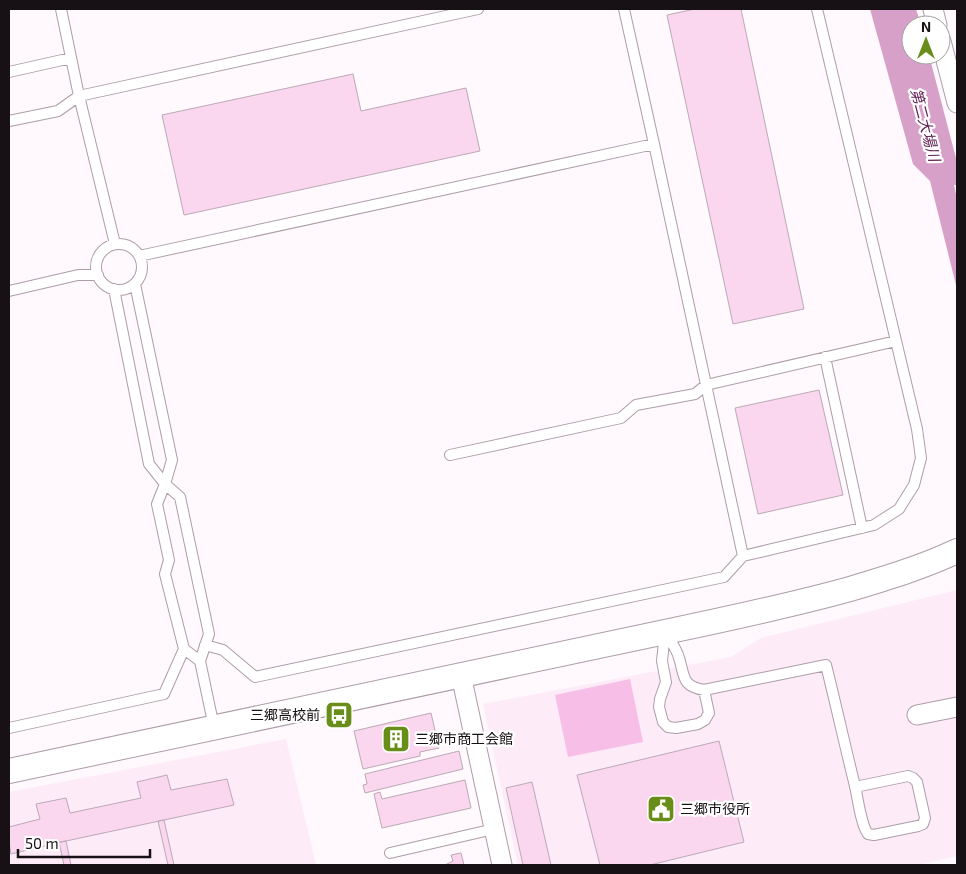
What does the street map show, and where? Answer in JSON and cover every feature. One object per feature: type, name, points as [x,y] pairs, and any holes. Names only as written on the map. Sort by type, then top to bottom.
[{"type":"street","points":[[947,65],[957,103]]},
{"type":"street","points":[[9,771],[665,632],[825,596],[900,574],[957,551]]},
{"type":"street","points":[[461,675],[502,865]]},
{"type":"street","points":[[918,715],[957,707]]},
{"type":"lane","points":[[61,9],[79,96],[115,244]]},
{"type":"lane","points":[[9,121],[58,111],[79,96],[478,9]]},
{"type":"lane","points":[[624,9],[743,556]]},
{"type":"lane","points":[[206,645],[222,650],[255,677],[724,576],[743,556],[874,525],[899,509],[914,485],[921,458],[918,429],[817,9]]},
{"type":"lane","points":[[9,72],[71,58]]},
{"type":"lane","points":[[139,256],[654,144]]},
{"type":"lane","points":[[115,244],[129,246],[139,256],[142,264],[142,271],[135,284],[121,290],[114,289],[102,282],[96,269],[99,256],[103,251],[115,244]]},
{"type":"lane","points":[[9,291],[78,275],[98,275]]},
{"type":"lane","points":[[9,728],[164,694],[184,649],[165,574],[169,560],[157,504],[172,460],[135,284]]},
{"type":"lane","points":[[114,289],[149,464],[165,484],[180,497],[209,634],[200,661],[214,727]]},
{"type":"lane","points":[[450,455],[621,418],[636,404],[695,394],[706,385],[896,340]]},
{"type":"lane","points":[[825,357],[862,528]]},
{"type":"lane","points":[[665,632],[679,656],[684,679],[696,689],[704,690],[826,665],[865,830],[868,834],[874,835],[923,824],[925,818],[917,782],[913,778],[908,776],[855,787]]},
{"type":"lane","points":[[665,632],[662,661],[666,682],[660,699],[663,722],[668,727],[676,728],[698,724],[705,720],[709,713],[704,690]]},
{"type":"lane","points":[[184,649],[200,661]]},
{"type":"lane","points":[[390,853],[494,829]]},
{"type":"shaded area","points":[[957,590],[957,856],[919,865],[518,865],[483,704],[731,657],[761,638]]},
{"type":"shaded area","points":[[630,679],[643,742],[568,757],[555,695]]},
{"type":"shaded area","points":[[286,739],[316,865],[9,865],[9,792]]},
{"type":"water","name":"第二大場川","points":[[870,9],[916,9],[918,15],[901,15],[901,65],[932,65],[957,162],[957,185],[954,185],[957,199],[957,289],[930,181],[913,164]]},
{"type":"building","points":[[695,9],[741,9],[804,309],[733,324],[667,15]]},
{"type":"building","points":[[353,74],[361,111],[466,88],[480,151],[184,215],[162,115]]},
{"type":"building","points":[[819,390],[843,495],[758,514],[735,408]]},
{"type":"building","name":"三郷市商工会館","points":[[431,713],[439,748],[420,752],[420,756],[363,769],[354,731]]},
{"type":"building","name":"三郷市役所","points":[[719,741],[744,842],[650,865],[600,865],[577,775]]},
{"type":"building","points":[[459,751],[463,769],[365,793],[363,785],[367,784],[365,774]]},
{"type":"building","points":[[167,775],[171,790],[227,779],[234,805],[11,854],[9,827],[40,819],[36,804],[66,798],[70,813],[141,798],[137,782]]},
{"type":"building","points":[[465,780],[471,808],[382,828],[374,794],[380,792],[382,799]]},
{"type":"building","points":[[532,782],[551,865],[523,865],[506,788]]},
{"type":"building","points":[[164,820],[174,865],[168,865],[158,821]]},
{"type":"building","points":[[66,841],[71,865],[64,865],[59,842]]},
{"type":"building","points":[[461,853],[464,865],[445,865],[453,861],[451,855]]},
{"type":"place","name":"三郷高校前","points":[[339,715]]},
{"type":"place","name":"三郷市商工会館","points":[[396,739]]},
{"type":"place","name":"三郷市役所","points":[[661,809]]}]
